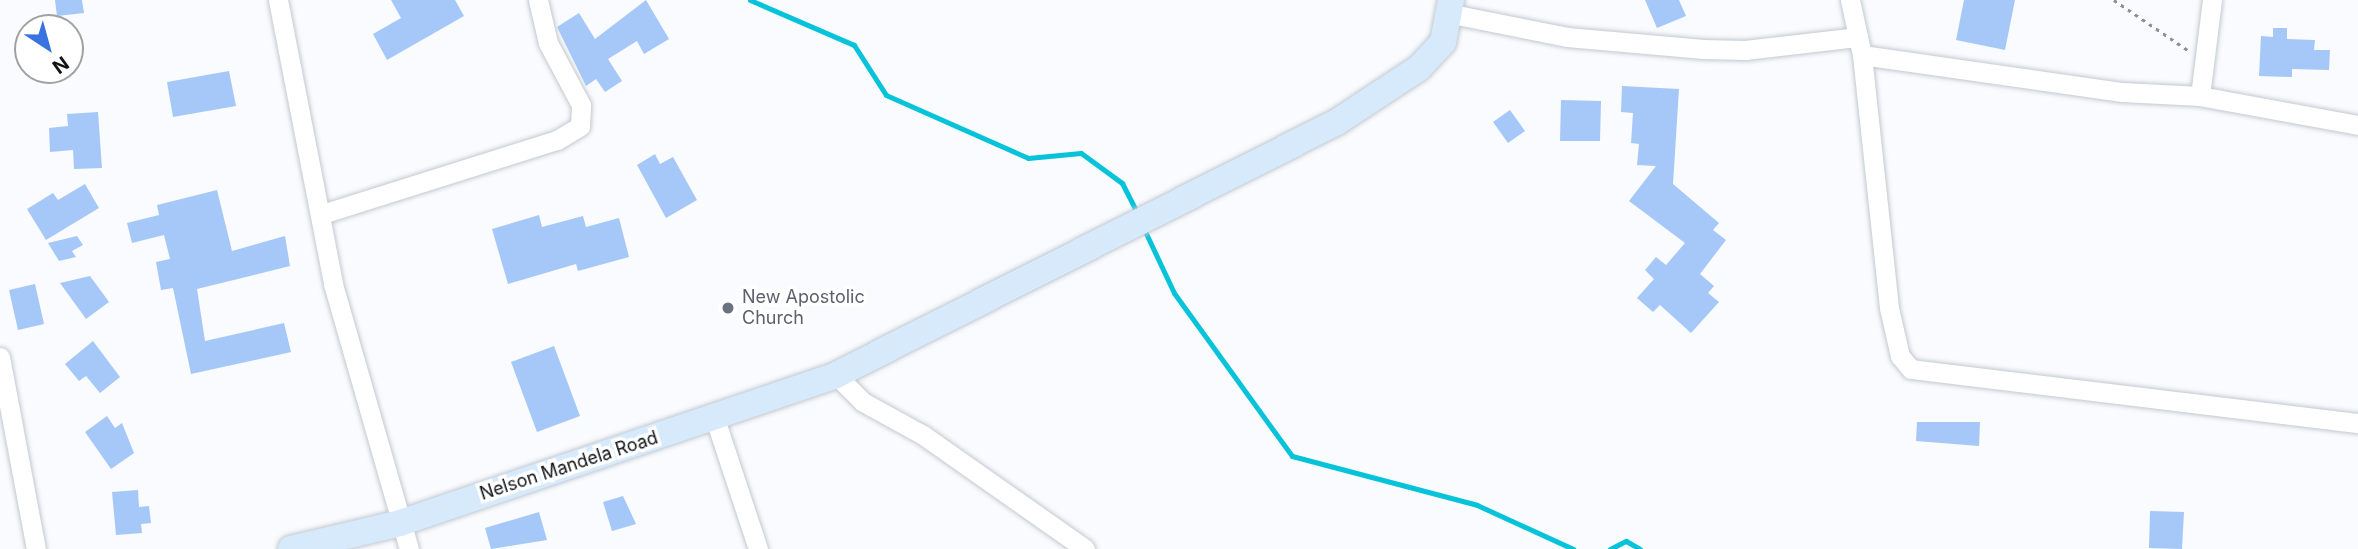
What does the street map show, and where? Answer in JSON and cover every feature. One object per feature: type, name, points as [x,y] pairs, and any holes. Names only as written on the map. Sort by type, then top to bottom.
[{"type":"street","points":[[278,0],[322,214],[333,284],[400,523],[410,549]]},
{"type":"street","points":[[322,214],[557,140],[580,126],[581,105],[548,43],[538,0]]},
{"type":"street","points":[[1850,0],[1860,46],[1889,308],[1900,356],[1911,369],[2358,424]]},
{"type":"street","points":[[2200,96],[2211,0]]},
{"type":"street","points":[[1451,7],[1567,37],[1703,49],[1860,46],[2122,92],[2200,96],[2358,125]]},
{"type":"street","name":"Nelson Mandela Road","points":[[291,549],[400,523],[715,419],[836,375],[1095,247],[1337,122],[1419,68],[1443,42],[1451,7]]},
{"type":"street","points":[[0,357],[36,549]]},
{"type":"street","points":[[836,375],[863,402],[933,442],[1085,549]]},
{"type":"street","points":[[715,419],[758,549]]},
{"type":"path","points":[[2114,0],[2206,62]]},
{"type":"building","points":[[55,0],[82,0],[84,13],[57,14]]},
{"type":"building","points":[[391,0],[455,0],[464,16],[387,60],[373,34],[401,18]]},
{"type":"building","points":[[646,0],[669,39],[644,54],[637,41],[608,59],[622,81],[605,92],[596,79],[586,86],[557,27],[579,13],[595,39]]},
{"type":"building","points":[[1645,0],[1679,0],[1686,16],[1657,28]]},
{"type":"building","points":[[1964,0],[2015,0],[2005,50],[1956,40]]},
{"type":"building","points":[[2273,28],[2287,28],[2287,39],[2315,40],[2314,50],[2330,50],[2329,70],[2292,69],[2292,77],[2259,76],[2261,36],[2273,37]]},
{"type":"building","points":[[229,71],[236,106],[173,117],[167,82]]},
{"type":"building","points":[[1622,86],[1679,89],[1673,184],[1719,223],[1713,230],[1726,240],[1700,274],[1714,286],[1708,293],[1719,302],[1691,333],[1660,305],[1653,312],[1637,298],[1654,279],[1645,270],[1656,257],[1666,265],[1685,243],[1629,201],[1656,166],[1637,165],[1639,144],[1631,143],[1633,113],[1621,112]]},
{"type":"building","points":[[1561,100],[1601,101],[1600,141],[1560,141]]},
{"type":"building","points":[[1510,110],[1525,131],[1508,143],[1493,122]]},
{"type":"building","points":[[98,112],[102,168],[74,169],[73,150],[50,152],[49,128],[68,126],[67,114]]},
{"type":"building","points":[[655,154],[660,164],[673,157],[697,200],[666,218],[637,165]]},
{"type":"building","points":[[85,184],[99,208],[46,240],[27,209],[53,193],[58,200]]},
{"type":"building","points":[[217,190],[232,251],[285,236],[290,266],[197,289],[205,341],[284,323],[291,352],[191,374],[173,288],[161,290],[156,262],[170,259],[164,235],[132,243],[127,223],[159,215],[157,205]]},
{"type":"building","points":[[539,215],[542,227],[583,216],[586,227],[619,218],[629,257],[578,271],[576,264],[508,284],[492,229]]},
{"type":"building","points":[[77,236],[83,245],[72,251],[76,257],[59,261],[48,243]]},
{"type":"building","points":[[90,276],[109,302],[86,319],[60,283]]},
{"type":"building","points":[[35,284],[44,324],[18,330],[9,290]]},
{"type":"building","points":[[93,341],[120,377],[100,393],[86,376],[79,381],[65,364]]},
{"type":"building","points":[[554,346],[580,416],[537,432],[511,362]]},
{"type":"building","points":[[107,416],[115,428],[122,423],[134,453],[111,469],[85,432]]},
{"type":"building","points":[[1917,422],[1980,422],[1979,446],[1916,441]]},
{"type":"building","points":[[138,490],[139,507],[149,506],[151,523],[141,524],[142,533],[116,535],[112,492]]},
{"type":"building","points":[[623,496],[636,524],[612,531],[603,502]]},
{"type":"building","points":[[2150,511],[2184,512],[2182,549],[2149,548]]},
{"type":"building","points":[[539,512],[547,540],[491,549],[485,528]]},
{"type":"waterway","points":[[750,0],[854,45],[886,95],[1028,158],[1081,153],[1122,183],[1138,215]]},
{"type":"waterway","points":[[1143,227],[1174,293],[1292,456],[1477,505],[1573,549]]},
{"type":"waterway","points":[[1610,549],[1626,541],[1640,549]]},
{"type":"place","name":"New Apostolic Church","points":[[728,308]]}]
